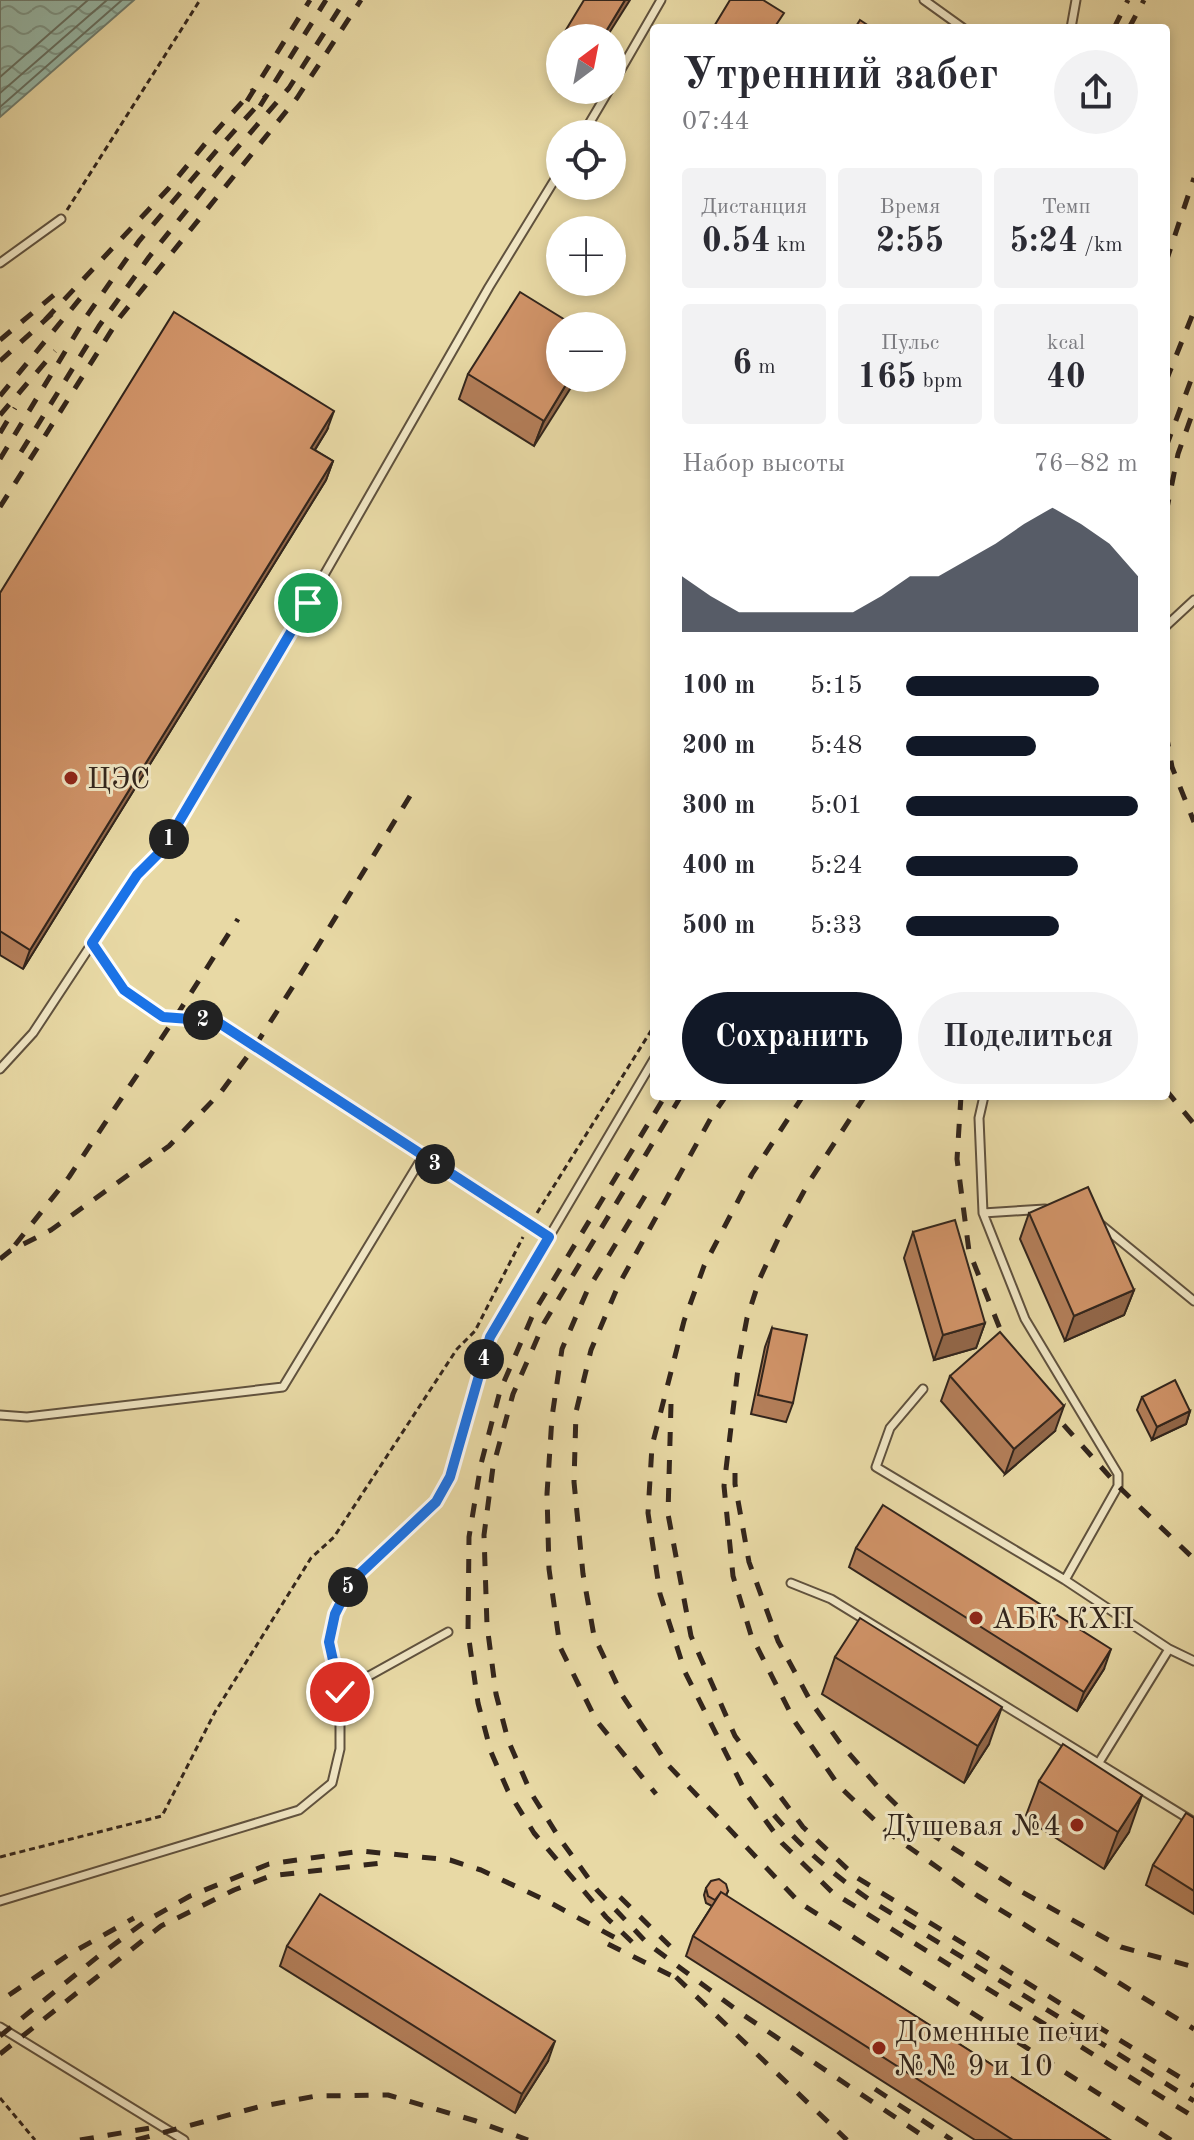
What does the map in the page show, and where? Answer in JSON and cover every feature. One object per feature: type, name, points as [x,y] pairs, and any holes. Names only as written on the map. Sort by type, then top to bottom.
[{"type":"lane","points":[[626,61],[661,0]]},
{"type":"lane","points":[[924,0],[957,24]]},
{"type":"lane","points":[[1072,24],[1076,0]]},
{"type":"lane","points":[[0,1069],[33,1033],[137,875],[163,849],[546,194]]},
{"type":"lane","points":[[0,263],[61,219]]},
{"type":"lane","points":[[1170,622],[1194,600]]},
{"type":"lane","points":[[92,943],[124,990],[163,1017],[216,1021],[549,1237]]},
{"type":"lane","points":[[0,1901],[299,1810],[332,1783],[340,1749],[340,1692],[329,1642],[335,1614],[351,1582],[436,1502],[443,1491],[450,1477],[490,1337],[650,1066]]},
{"type":"lane","points":[[983,1100],[979,1118],[983,1213],[1025,1319],[1118,1474],[1118,1486],[1065,1580]]},
{"type":"lane","points":[[0,1415],[27,1417],[283,1387],[423,1156]]},
{"type":"lane","points":[[983,1213],[1056,1209]]},
{"type":"lane","points":[[1093,1217],[1194,1301]]},
{"type":"lane","points":[[923,1389],[890,1428],[876,1467],[1065,1580],[1169,1649],[1194,1661]]},
{"type":"lane","points":[[791,1583],[831,1599],[1194,1822]]},
{"type":"lane","points":[[340,1692],[448,1632]]},
{"type":"lane","points":[[1098,1764],[1169,1649]]},
{"type":"lane","points":[[0,2027],[184,2140]]},
{"type":"path","points":[[61,219],[198,2]]},
{"type":"path","points":[[0,1857],[162,1816],[215,1712],[311,1558],[334,1537],[457,1349],[475,1331],[529,1225],[650,1032]]},
{"type":"path","points":[[0,2098],[35,2140]]},
{"type":"water","points":[[0,0],[134,0],[0,117]]},
{"type":"building","points":[[584,0],[625,0],[610,24],[569,24]]},
{"type":"building","points":[[730,0],[763,0],[784,13],[777,24],[715,24]]},
{"type":"building","points":[[520,292],[552,312],[546,312],[546,392],[562,392],[544,421],[468,374]]},
{"type":"building","name":"ЦЭС","points":[[174,312],[334,411],[311,448],[333,461],[30,950],[0,931],[0,593]]},
{"type":"building","points":[[1088,1187],[1134,1290],[1074,1316],[1029,1213]]},
{"type":"building","points":[[955,1220],[985,1323],[943,1335],[913,1232]]},
{"type":"building","points":[[772,1328],[807,1335],[793,1403],[758,1395]]},
{"type":"building","points":[[1000,1332],[1064,1406],[1014,1449],[950,1376]]},
{"type":"building","points":[[1175,1380],[1190,1411],[1157,1427],[1142,1397]]},
{"type":"building","points":[[883,1505],[1111,1649],[1084,1692],[856,1548]]},
{"type":"building","points":[[860,1618],[1002,1707],[978,1746],[835,1657]]},
{"type":"building","points":[[1063,1744],[1142,1795],[1118,1832],[1039,1781]]},
{"type":"building","points":[[1186,1813],[1194,1818],[1194,1891],[1153,1865]]},
{"type":"building","points":[[719,1879],[726,1884],[728,1891],[726,1895],[721,1892],[715,1900],[708,1896],[706,1888],[711,1881]]},
{"type":"building","points":[[721,1892],[1110,2140],[1013,2140],[693,1936]]},
{"type":"building","points":[[320,1894],[555,2041],[522,2094],[287,1946]]},
{"type":"railway","points":[[247,101],[310,0]]},
{"type":"railway","points":[[260,106],[326,0]]},
{"type":"railway","points":[[21,452],[99,326],[149,257],[289,88],[345,0]]},
{"type":"railway","points":[[0,507],[120,317],[297,98],[361,0]]},
{"type":"railway","points":[[1116,24],[1128,0]]},
{"type":"railway","points":[[1131,24],[1144,0]]},
{"type":"railway","points":[[45,320],[168,189],[253,90]]},
{"type":"railway","points":[[0,459],[86,317],[139,241],[266,96]]},
{"type":"railway","points":[[1170,250],[1194,178]]},
{"type":"railway","points":[[0,340],[61,289]]},
{"type":"railway","points":[[0,396],[83,295]]},
{"type":"railway","points":[[1170,371],[1194,311]]},
{"type":"railway","points":[[0,361],[53,313]]},
{"type":"railway","points":[[0,415],[55,351]]},
{"type":"railway","points":[[1170,436],[1194,372]]},
{"type":"railway","points":[[0,433],[15,408]]},
{"type":"railway","points":[[1170,493],[1178,454],[1194,409]]},
{"type":"railway","points":[[1170,756],[1194,822]]},
{"type":"railway","points":[[0,1259],[51,1230],[169,1146],[221,1092],[255,1046],[410,796]]},
{"type":"railway","points":[[15,1245],[69,1177],[238,919]]},
{"type":"railway","points":[[1170,1095],[1194,1124]]},
{"type":"railway","points":[[632,1942],[606,1917],[534,1833],[508,1791],[491,1752],[478,1703],[468,1633],[469,1537],[481,1464],[500,1391],[534,1312],[663,1100]]},
{"type":"railway","points":[[679,1100],[544,1323],[513,1394],[493,1467],[484,1535],[487,1625],[496,1694],[508,1740],[531,1793],[597,1890],[647,1943],[742,2014],[929,2140]]},
{"type":"railway","points":[[723,1100],[618,1286],[591,1350],[576,1412],[574,1482],[583,1574],[594,1636],[622,1695],[668,1765],[800,1903],[1171,2140]]},
{"type":"railway","points":[[800,1100],[752,1174],[704,1266],[684,1321],[652,1446],[648,1513],[660,1594],[685,1672],[747,1795],[782,1843],[832,1892],[1194,2117]]},
{"type":"railway","points":[[862,1100],[809,1182],[779,1237],[760,1278],[747,1318],[724,1486],[733,1576],[751,1635],[795,1722],[839,1786],[886,1831],[978,1896],[1194,2029]]},
{"type":"railway","points":[[961,1100],[957,1159],[969,1251],[1012,1354]]},
{"type":"railway","points":[[645,1196],[587,1291],[562,1349],[552,1417],[547,1494],[549,1569],[560,1647],[596,1720],[656,1794]]},
{"type":"railway","points":[[671,1404],[668,1514],[691,1636],[735,1736],[803,1827],[856,1877],[1194,2086]]},
{"type":"railway","points":[[1045,1404],[1118,1486],[1194,1559]]},
{"type":"railway","points":[[735,1473],[749,1562],[778,1641],[811,1702],[840,1743],[878,1787],[917,1825],[1022,1892],[1121,1947],[1194,1967]]},
{"type":"railway","points":[[774,1815],[819,1861],[870,1900],[1194,2101]]},
{"type":"railway","points":[[0,2036],[146,1921],[190,1896],[269,1864],[361,1851],[450,1860],[481,1870],[547,1901],[623,1942]]},
{"type":"railway","points":[[0,2054],[161,1926],[234,1890],[270,1876],[390,1862]]},
{"type":"railway","points":[[620,1897],[677,1953]]},
{"type":"railway","points":[[9,1995],[68,1955],[134,1918]]},
{"type":"railway","points":[[608,1944],[682,1981]]},
{"type":"railway","points":[[676,1977],[847,2140]]},
{"type":"railway","points":[[875,2089],[952,2140]]},
{"type":"railway","points":[[136,2140],[258,2107],[316,2096],[388,2095],[528,2140]]},
{"type":"railway","points":[[80,2140],[150,2128]]},
{"type":"place","name":"ЦЭС","points":[[71,778]]},
{"type":"place","name":"АБК КХП","points":[[976,1618]]},
{"type":"place","name":"Душевая №4","points":[[1077,1825]]},
{"type":"place","name":"Доменные печи №№ 9 и 10","points":[[879,2048]]},
{"type":"route","points":[[308,603],[163,849],[137,875],[92,943],[124,990],[163,1017],[216,1021],[549,1237],[490,1337],[450,1477],[443,1491],[436,1502],[351,1582],[335,1614],[329,1642],[340,1692]]}]
